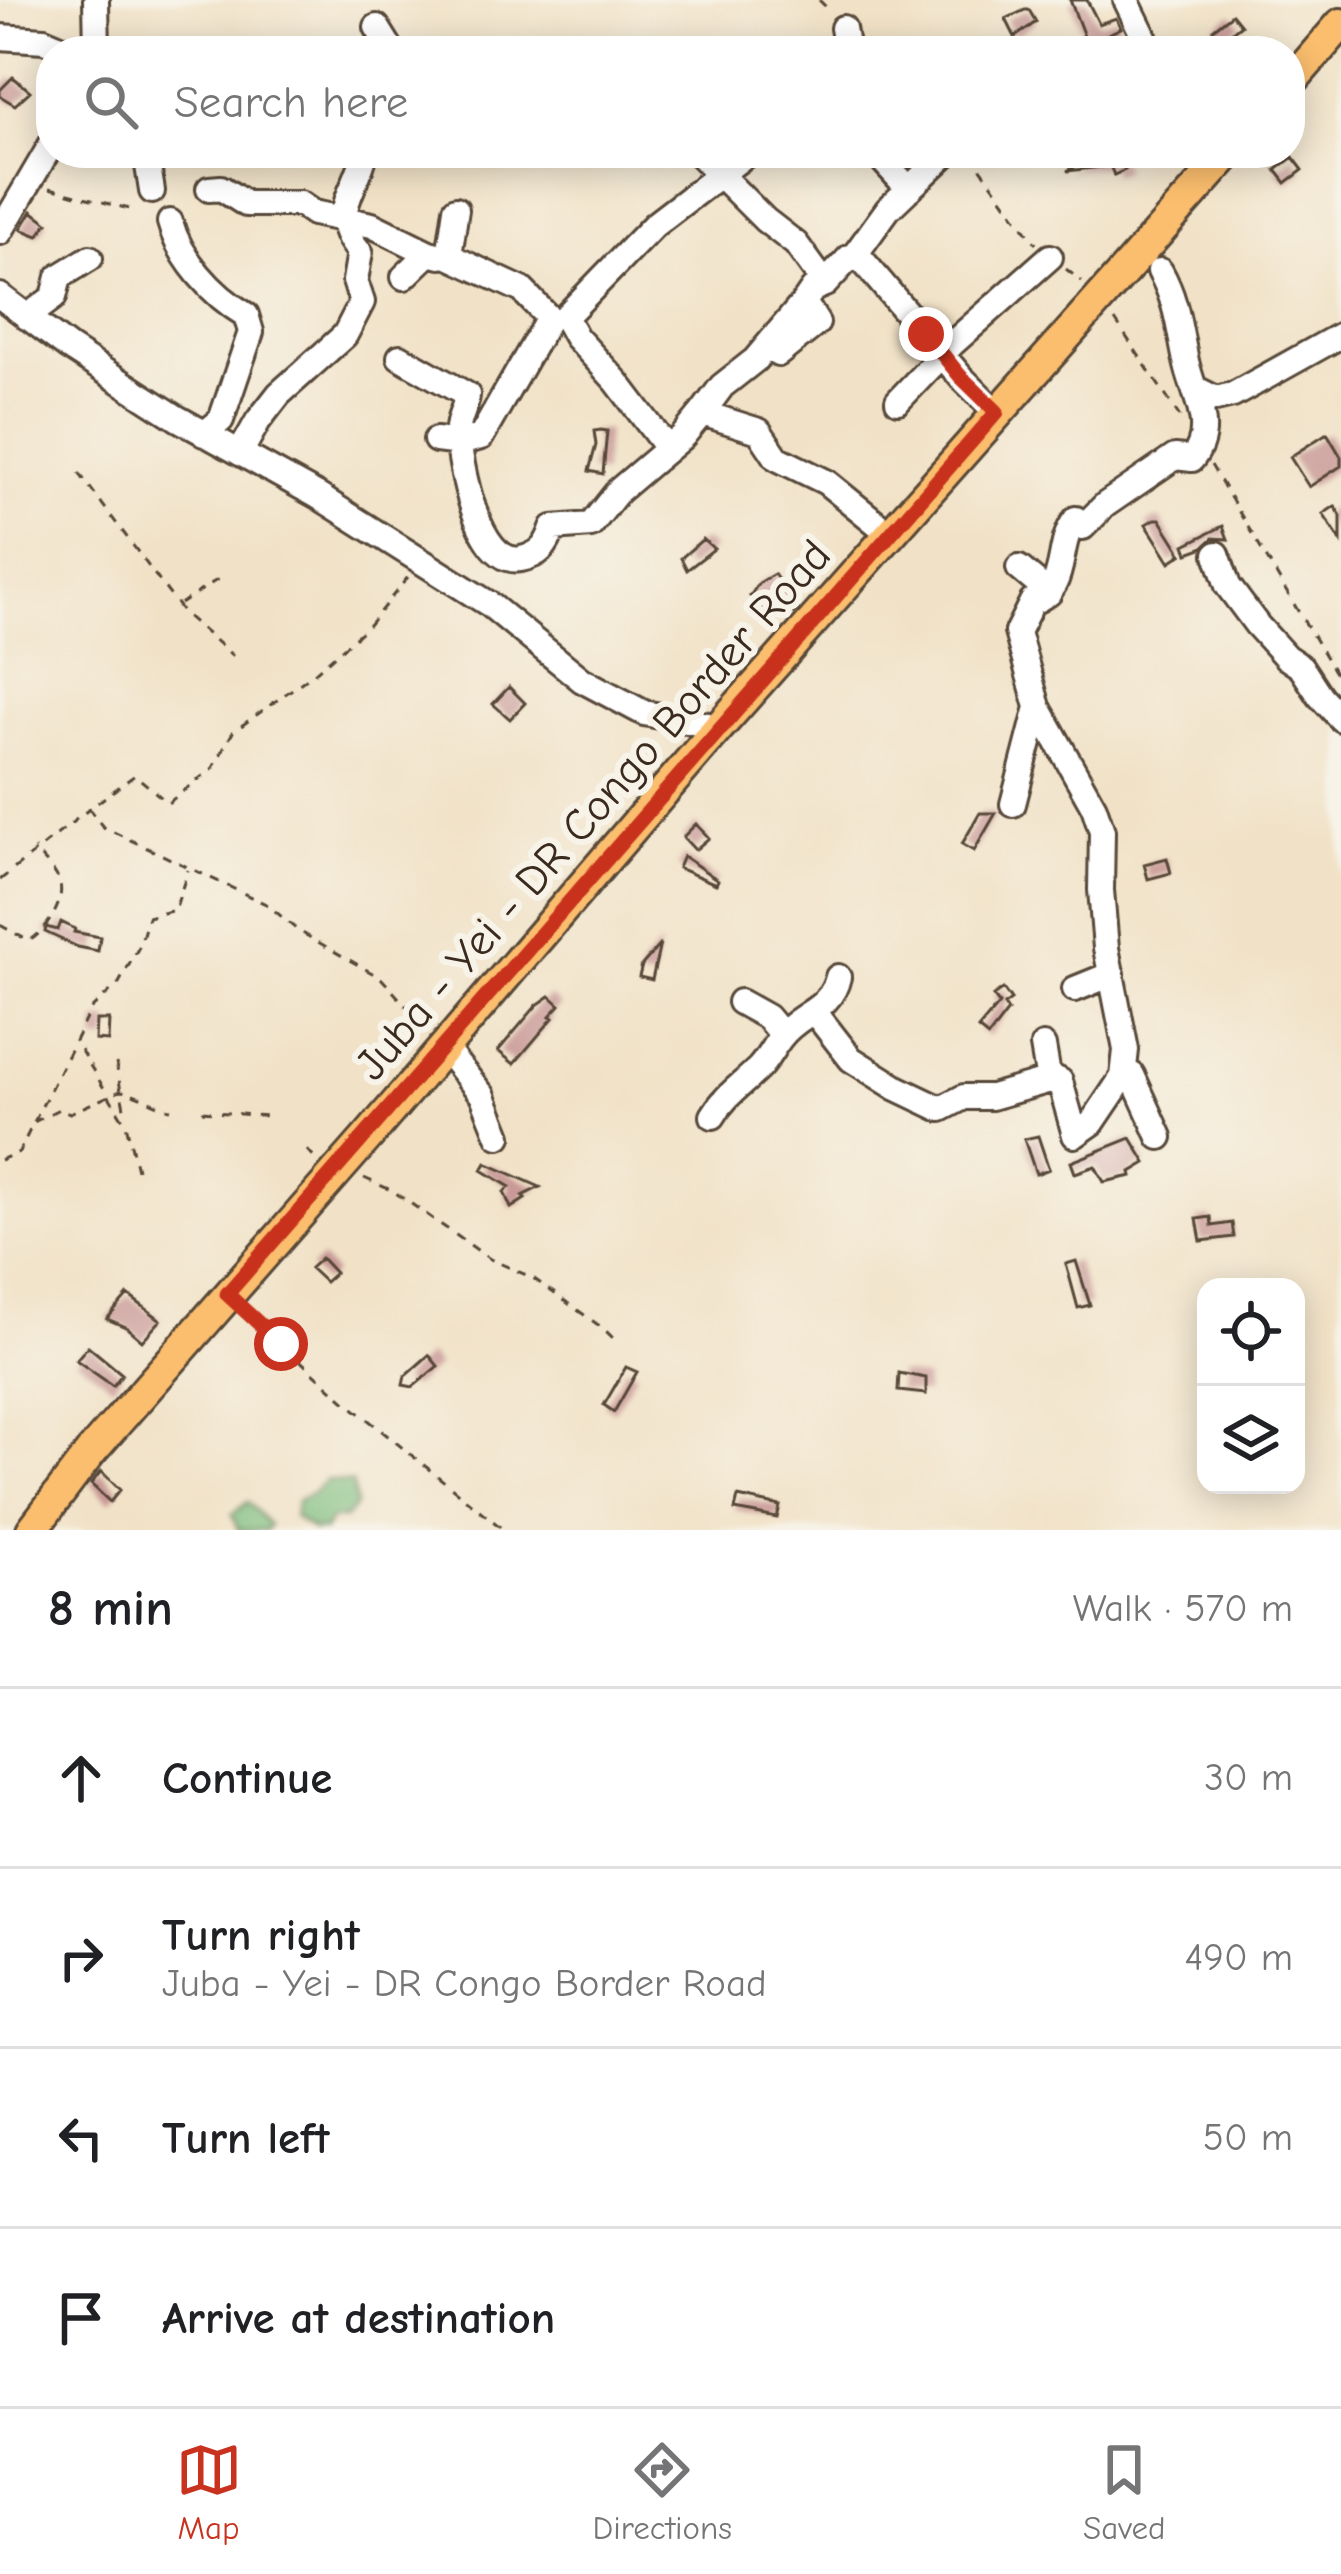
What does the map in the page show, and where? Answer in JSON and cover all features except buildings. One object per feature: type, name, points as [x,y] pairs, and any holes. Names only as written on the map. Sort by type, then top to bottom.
[{"type":"main road","points":[[1305,69],[1337,38]]},
{"type":"main road","name":"Juba - Yei - DR Congo Border Road","points":[[32,1530],[90,1453],[718,727],[1215,168]]},
{"type":"street","points":[[96,0],[97,36]]},
{"type":"street","points":[[1126,0],[1148,36]]},
{"type":"street","points":[[377,28],[382,36]]},
{"type":"street","points":[[0,38],[36,40]]},
{"type":"street","points":[[0,232],[38,168]]},
{"type":"street","points":[[148,168],[152,191]]},
{"type":"street","points":[[240,453],[279,394],[339,343],[360,309],[362,295],[355,280],[360,252],[345,234],[345,199],[361,168]]},
{"type":"street","points":[[714,168],[796,244],[825,284]]},
{"type":"street","points":[[667,448],[576,337],[565,317],[654,225],[730,168]]},
{"type":"street","points":[[890,168],[909,189]]},
{"type":"street","points":[[400,356],[467,395],[448,441],[475,515],[503,556],[512,561],[536,556],[553,528],[591,525],[618,490],[667,448],[722,386],[766,347],[778,354],[817,323],[804,302],[813,289],[825,284],[854,256],[887,209],[931,168]]},
{"type":"street","points":[[209,189],[221,188],[246,204],[300,205],[313,213],[384,229],[397,240],[522,290],[549,318],[481,437],[448,441]]},
{"type":"street","points":[[404,277],[439,255],[456,209]]},
{"type":"street","points":[[170,222],[176,245],[226,304],[245,316],[250,332],[221,420],[204,434]]},
{"type":"street","points":[[854,256],[997,412]]},
{"type":"street","points":[[898,401],[942,354],[1051,257]]},
{"type":"street","points":[[27,317],[54,297],[59,277],[90,258]]},
{"type":"street","points":[[1042,1046],[1048,1075],[1060,1081],[1075,1135],[1092,1124],[1124,1074],[1126,1049],[1101,890],[1102,831],[1094,807],[1038,707],[1017,632],[1032,602],[1048,593],[1058,579],[1064,542],[1076,518],[1083,527],[1175,457],[1192,459],[1201,445],[1198,400],[1178,311],[1160,271]]},
{"type":"street","points":[[0,296],[69,348],[204,434],[318,496],[489,604],[582,680],[644,713],[718,727]]},
{"type":"street","points":[[1198,400],[1246,389],[1336,343]]},
{"type":"street","points":[[702,413],[759,431],[777,458],[826,482],[890,534]]},
{"type":"street","points":[[1216,554],[1228,586],[1257,625],[1301,667],[1341,719]]},
{"type":"street","points":[[1019,568],[1048,593]]},
{"type":"street","points":[[1013,804],[1038,707]]},
{"type":"street","points":[[1075,989],[1112,974]]},
{"type":"street","points":[[713,1116],[724,1097],[773,1052],[782,1035],[816,1013],[838,977]]},
{"type":"street","points":[[740,1002],[767,1017],[782,1035]]},
{"type":"street","points":[[816,1013],[851,1059],[941,1109],[964,1097],[1014,1092],[1054,1079]]},
{"type":"street","points":[[444,1048],[483,1096],[499,1136]]},
{"type":"street","points":[[1124,1074],[1132,1075],[1160,1137]]},
{"type":"path","points":[[981,168],[1037,246],[1100,296],[1201,445],[1341,683]]},
{"type":"path","points":[[33,178],[53,190],[129,209]]},
{"type":"path","points":[[79,473],[179,605],[233,656]]},
{"type":"path","points":[[0,880],[135,775],[168,802],[213,768],[232,732],[313,674],[369,625],[421,562]]},
{"type":"path","points":[[179,605],[223,576]]},
{"type":"path","points":[[89,809],[104,827],[268,904],[297,930],[381,978],[444,1048]]},
{"type":"path","points":[[0,925],[29,941],[44,932],[61,891],[58,878],[34,849]]},
{"type":"path","points":[[0,1160],[19,1152],[91,1010],[119,983],[140,945],[148,917],[175,910],[188,868]]},
{"type":"path","points":[[75,1041],[121,1114],[137,1170]]},
{"type":"path","points":[[116,1064],[121,1114]]},
{"type":"path","points":[[34,1122],[59,1109],[70,1113],[120,1091],[171,1109]]},
{"type":"path","points":[[202,1111],[267,1116]]},
{"type":"path","points":[[307,1150],[323,1169],[349,1178],[371,1178],[490,1259],[533,1278],[617,1342]]},
{"type":"path","points":[[227,1294],[351,1406],[504,1530]]},
{"type":"green space","points":[[326,1480],[352,1483],[356,1505],[345,1518],[331,1519],[325,1530],[312,1530],[294,1517],[297,1501]]},
{"type":"green space","points":[[248,1502],[269,1525],[266,1530],[238,1530],[232,1514]]},
{"type":"route","points":[[281,1344],[227,1294],[997,412],[926,334]]}]
